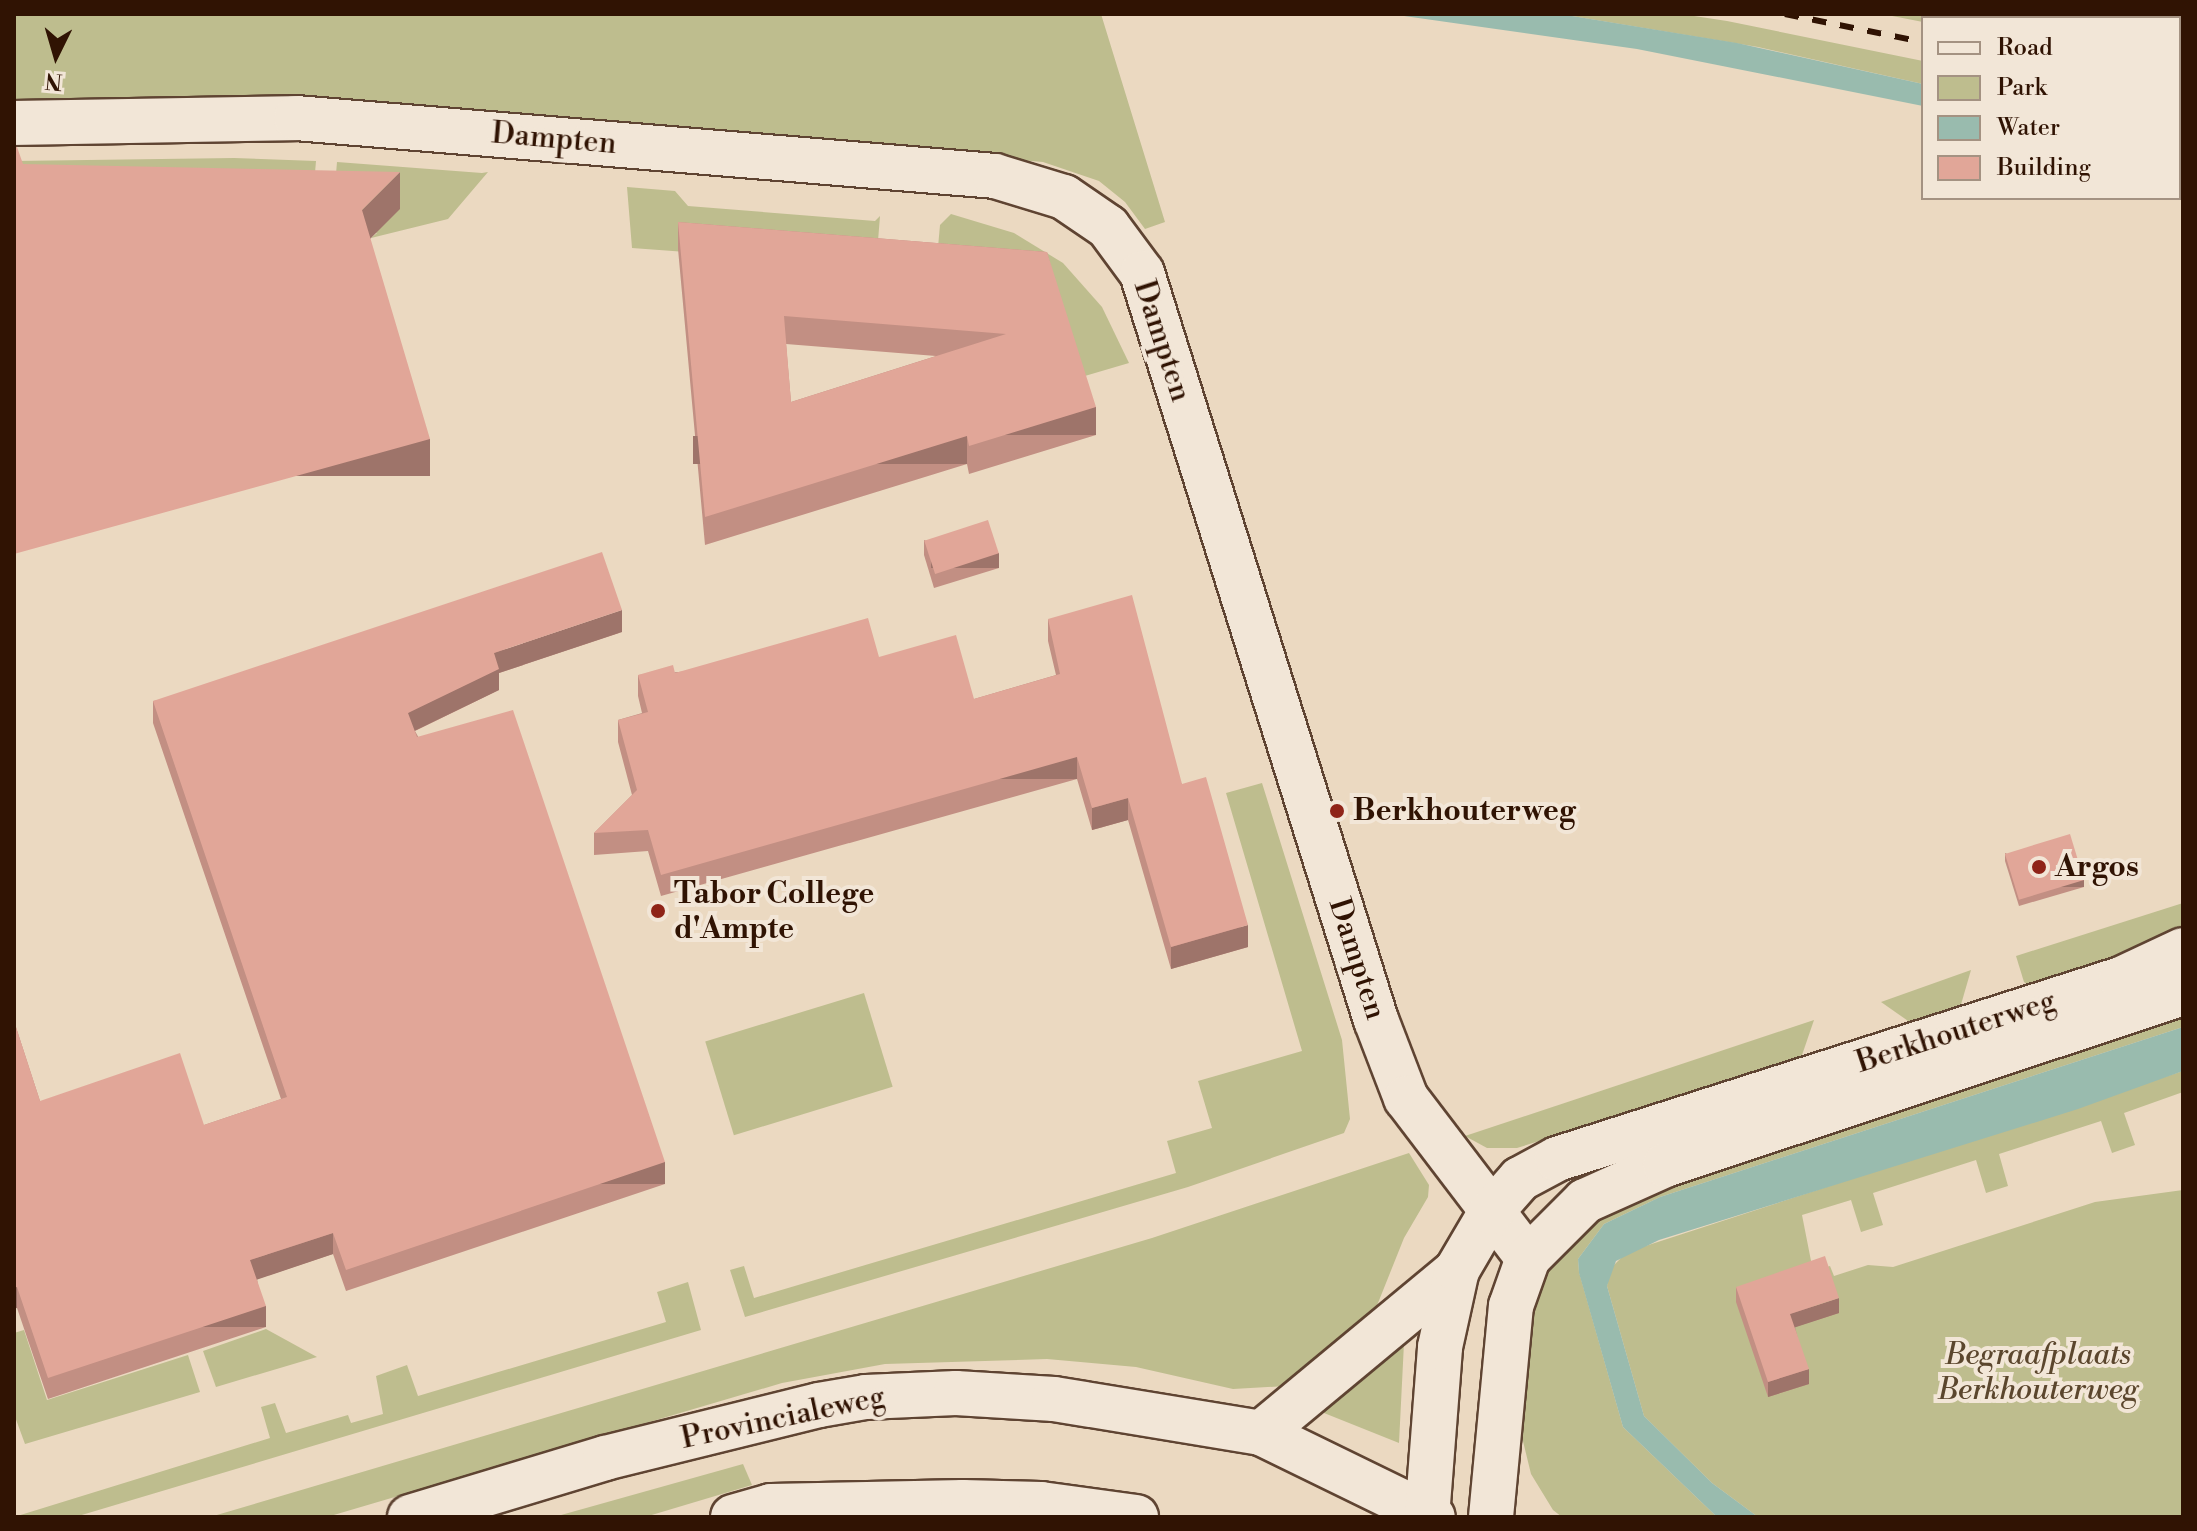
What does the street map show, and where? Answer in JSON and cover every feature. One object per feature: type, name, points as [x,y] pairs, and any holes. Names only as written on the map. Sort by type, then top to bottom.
[{"type":"main road","name":"Dampten","points":[[14,123],[296,118],[995,176],[1064,197],[1108,227],[1142,273],[1376,1020],[1406,1098],[1528,1258]]},
{"type":"main road","name":"Berkhouterweg","points":[[1429,1516],[1440,1347],[1457,1270],[1491,1212],[1520,1179],[1557,1159],[2121,979],[2183,950]]},
{"type":"main road","name":"Berkhouterweg","points":[[1491,1517],[1511,1306],[1528,1258],[1585,1201],[1621,1181],[2183,993]]},
{"type":"main road","points":[[1261,1433],[1457,1270]]},
{"type":"main road","name":"Provincialeweg","points":[[410,1517],[605,1458],[866,1397],[956,1393],[1054,1399],[1261,1433],[1429,1516]]},
{"type":"main road","points":[[733,1517],[771,1506],[963,1502],[1041,1504],[1136,1517]]},
{"type":"green space","points":[[14,14],[1101,14],[1165,222],[1145,229],[1125,202],[1099,181],[1043,162],[349,104],[14,102]]},
{"type":"green space","points":[[1560,14],[1681,14],[1727,21],[1921,61],[1921,84],[1758,47]]},
{"type":"green space","points":[[1882,14],[2004,16],[1921,16],[1921,22]]},
{"type":"green space","points":[[2088,14],[2183,14],[2183,33],[2181,16]]},
{"type":"green space","points":[[234,158],[316,161],[312,208],[23,201],[14,161]]},
{"type":"green space","points":[[337,162],[488,172],[448,219],[371,238],[377,233],[333,209]]},
{"type":"green space","points":[[627,187],[675,191],[688,206],[875,221],[880,216],[876,266],[632,248]]},
{"type":"green space","points":[[951,214],[1014,233],[1063,263],[1102,307],[1129,363],[1078,378],[936,270],[940,225]]},
{"type":"green space","points":[[1262,783],[1342,1040],[1350,1119],[1344,1133],[1188,1187],[745,1317],[730,1270],[744,1266],[754,1298],[1176,1173],[1167,1141],[1212,1128],[1198,1081],[1302,1051],[1226,793]]},
{"type":"green space","points":[[2183,903],[2183,937],[2029,986],[2024,982],[2016,956]]},
{"type":"green space","points":[[1971,970],[1960,1008],[1911,1023],[1881,1002]]},
{"type":"green space","points":[[864,993],[893,1087],[734,1135],[705,1042]]},
{"type":"green space","points":[[2183,1009],[2183,1027],[1660,1197],[1604,1224],[1578,1259],[1579,1272],[1623,1427],[1717,1517],[1562,1517],[1553,1510],[1531,1474],[1521,1433],[1525,1329],[1549,1259],[1609,1202]]},
{"type":"green space","points":[[1814,1020],[1801,1058],[1517,1148],[1487,1148],[1465,1136]]},
{"type":"green space","name":"Begraafplaats Berkhouterweg","points":[[2183,1071],[2183,1092],[2124,1113],[2135,1145],[2112,1153],[2101,1121],[1999,1154],[2008,1186],[1986,1193],[1976,1160],[1873,1193],[1883,1225],[1861,1232],[1851,1200],[1802,1215],[1813,1271],[1830,1266],[1834,1276],[1868,1265],[1893,1267],[2095,1202],[2183,1190],[2183,1517],[1758,1517],[1712,1483],[1644,1416],[1607,1286],[1610,1269],[1627,1252]]},
{"type":"green space","points":[[1409,1153],[1429,1185],[1428,1197],[1404,1238],[1374,1313],[1286,1386],[1233,1389],[1136,1367],[1047,1359],[885,1364],[782,1383],[327,1517],[210,1517],[1152,1238]]},
{"type":"green space","points":[[688,1282],[701,1330],[75,1517],[14,1517],[270,1438],[261,1407],[275,1403],[286,1433],[348,1415],[351,1423],[383,1414],[376,1376],[407,1365],[418,1396],[666,1322],[657,1292]]},
{"type":"green space","points":[[266,1329],[317,1357],[216,1387],[203,1351]]},
{"type":"green space","points":[[24,1330],[47,1400],[188,1355],[200,1392],[25,1444],[14,1414],[14,1333]]},
{"type":"green space","points":[[1398,1341],[1404,1343],[1399,1443],[1319,1411],[1358,1384]]},
{"type":"green space","points":[[743,1464],[752,1485],[645,1517],[554,1517]]},
{"type":"water","points":[[1390,14],[1560,14],[1737,43],[1921,84],[1921,106],[1637,49]]},
{"type":"water","points":[[1994,14],[2096,16],[2004,16]]},
{"type":"water","points":[[2183,1027],[2183,1071],[2078,1109],[1659,1240],[1616,1261],[1607,1286],[1644,1416],[1712,1483],[1758,1517],[1717,1517],[1623,1427],[1579,1273],[1578,1259],[1604,1224],[1660,1197]]},
{"type":"building","points":[[14,147],[17,147],[23,164],[400,172],[362,210],[430,439],[14,554]]},
{"type":"building","points":[[678,222],[1047,252],[1096,407],[969,446],[967,436],[705,517]],"holes":[[[784,316],[1006,334],[791,402]]]},
{"type":"building","points":[[988,520],[999,553],[935,574],[924,541]]},
{"type":"building","points":[[602,552],[622,610],[494,653],[499,669],[408,713],[417,737],[513,710],[665,1162],[346,1270],[333,1233],[250,1260],[266,1306],[48,1378],[17,1287],[14,1288],[14,1021],[40,1101],[180,1053],[204,1125],[287,1097],[153,701]]},
{"type":"building","points":[[1132,595],[1182,784],[1206,777],[1248,925],[1171,947],[1128,798],[1092,808],[1077,757],[661,875],[648,830],[594,833],[637,790],[618,720],[648,712],[638,675],[673,665],[675,673],[868,618],[879,657],[956,635],[974,699],[1060,674],[1048,619]]},
{"type":"building","points":[[2070,834],[2084,880],[2019,900],[2005,854]]},
{"type":"building","points":[[1825,1256],[1839,1298],[1790,1314],[1809,1369],[1768,1382],[1736,1287]]},
{"type":"railway","points":[[1785,14],[1921,42]]},
{"type":"place","name":"Berkhouterweg","points":[[1337,811]]},
{"type":"place","name":"Argos","points":[[2039,867]]},
{"type":"place","name":"Tabor College d'Ampte","points":[[658,911]]}]
